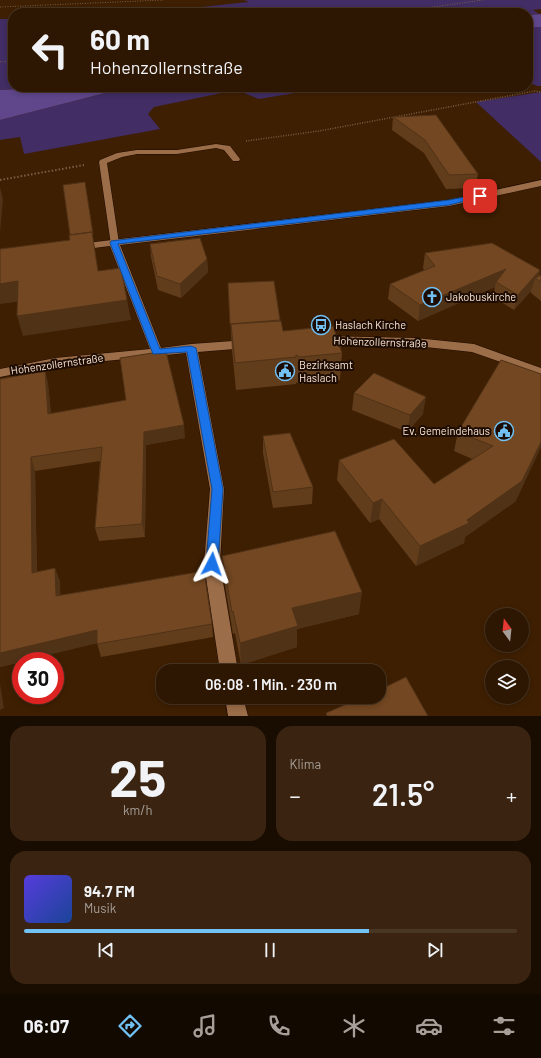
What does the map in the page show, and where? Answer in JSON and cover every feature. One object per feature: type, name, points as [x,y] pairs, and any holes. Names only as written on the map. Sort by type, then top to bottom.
[{"type":"street","points":[[156,352],[114,243],[103,162],[120,155],[137,152],[177,152],[216,146],[227,148],[236,159]]},
{"type":"street","points":[[68,249],[449,202],[541,183]]},
{"type":"street","name":"Hohenzollernstraße","points":[[309,340],[416,342],[474,348],[541,372]]},
{"type":"street","name":"Hohenzollernstraße","points":[[0,373],[55,362],[191,348],[262,343]]},
{"type":"street","points":[[191,348],[217,489],[212,564],[228,664]]},
{"type":"street","points":[[235,704],[238,716]]},
{"type":"path","points":[[0,7],[164,0]]},
{"type":"path","points":[[426,8],[483,0]]},
{"type":"path","points":[[216,146],[319,130],[529,92]]},
{"type":"path","points":[[0,180],[103,162]]},
{"type":"shaded area","points":[[244,0],[541,0],[541,9],[191,8],[249,2]]},
{"type":"shaded area","points":[[533,10],[539,14],[533,15]]},
{"type":"shaded area","points":[[541,14],[541,27],[533,27],[533,15]]},
{"type":"shaded area","points":[[0,19],[8,19],[8,90],[0,90]]},
{"type":"shaded area","points":[[533,27],[541,27],[541,86],[533,84]]},
{"type":"shaded area","points":[[0,90],[8,90],[8,92],[111,92],[0,120]]},
{"type":"shaded area","points":[[226,92],[154,107],[148,114],[160,129],[24,154],[20,137],[0,140],[0,120],[105,93]]},
{"type":"shaded area","points":[[241,92],[301,92],[259,99]]},
{"type":"shaded area","points":[[541,92],[541,162],[476,102]]},
{"type":"building","points":[[436,115],[478,174],[449,175],[425,140],[393,117]]},
{"type":"building","points":[[85,182],[93,234],[92,232],[70,235],[63,185]]},
{"type":"building","points":[[92,232],[98,271],[121,268],[127,300],[17,316],[18,281],[0,284],[0,249],[70,240],[69,235]]},
{"type":"building","points":[[200,238],[207,259],[180,284],[157,276],[150,244]]},
{"type":"building","points":[[492,243],[540,270],[518,295],[496,282],[506,269],[420,305],[390,284],[435,266],[425,253]]},
{"type":"building","points":[[541,275],[541,282],[535,278]]},
{"type":"building","points":[[274,281],[280,320],[230,324],[228,283]]},
{"type":"building","points":[[281,321],[283,331],[333,326],[342,353],[300,357],[296,355],[296,357],[235,363],[231,324]]},
{"type":"building","points":[[166,351],[184,425],[144,432],[142,524],[95,528],[102,447],[31,457],[32,573],[55,568],[56,596],[204,571],[212,624],[97,644],[97,630],[0,653],[0,379],[45,371],[48,414],[126,400],[120,358]]},
{"type":"building","points":[[501,360],[541,374],[541,442],[522,481],[467,520],[469,523],[420,546],[382,499],[373,503],[339,460],[394,439],[434,484],[493,446],[458,432]]},
{"type":"building","points":[[374,373],[426,397],[410,415],[354,393]]},
{"type":"building","points":[[290,433],[313,487],[273,492],[263,436]]},
{"type":"building","points":[[335,531],[362,592],[292,608],[298,626],[240,643],[233,611],[232,612],[222,556]]},
{"type":"building","points":[[406,677],[428,716],[327,716],[326,713],[347,704],[386,704],[386,687]]},
{"type":"place","name":"Jakobuskirche","points":[[432,297]]},
{"type":"place","name":"Haslach Kirche","points":[[321,325]]},
{"type":"place","name":"Bezirksamt Haslach","points":[[285,371]]},
{"type":"place","name":"Ev. Gemeindehaus","points":[[504,431]]},
{"type":"route","points":[[212,564],[217,489],[191,348],[156,352],[114,243],[449,202],[480,196]]}]
